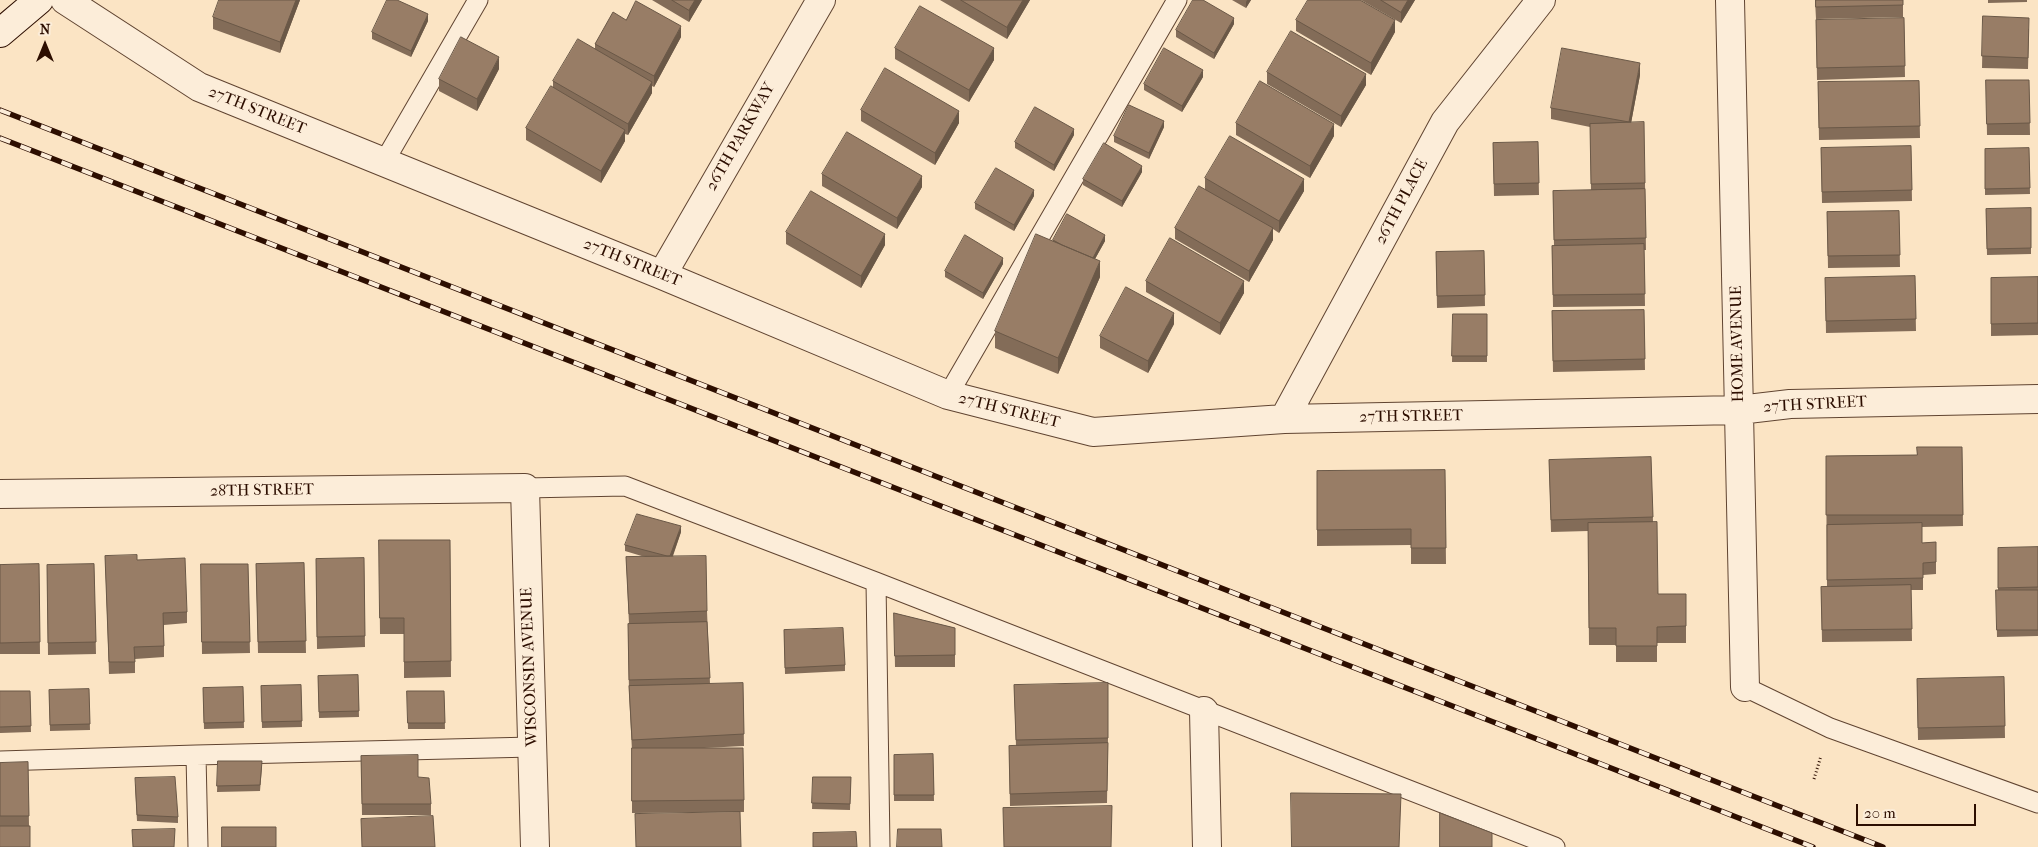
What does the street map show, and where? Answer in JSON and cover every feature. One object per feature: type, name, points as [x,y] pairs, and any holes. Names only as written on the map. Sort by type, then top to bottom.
[{"type":"street","points":[[0,33],[39,0]]},
{"type":"street","name":"27TH STREET","points":[[65,0],[199,87],[662,275],[948,395],[1093,432],[1284,419],[1739,410],[1790,404],[2038,399]]},
{"type":"street","name":"26TH PARKWAY","points":[[662,275],[821,0]]},
{"type":"street","name":"26TH PLACE","points":[[1284,419],[1445,122],[1541,0]]},
{"type":"street","name":"HOME AVENUE","points":[[1730,0],[1745,687]]},
{"type":"street","name":"28TH STREET","points":[[0,494],[525,488]]},
{"type":"street","name":"WISCONSIN AVENUE","points":[[525,488],[535,847]]},
{"type":"street","points":[[1204,711],[1207,847]]},
{"type":"lane","points":[[384,162],[478,0]]},
{"type":"lane","points":[[948,395],[1177,0]]},
{"type":"lane","points":[[525,488],[625,486],[1204,711],[1512,839],[1555,847]]},
{"type":"lane","points":[[876,582],[880,847]]},
{"type":"lane","points":[[1745,687],[1830,728],[2038,803]]},
{"type":"lane","points":[[0,761],[532,747]]},
{"type":"lane","points":[[196,755],[198,847]]},
{"type":"building","points":[[219,0],[296,0],[280,42],[213,17]]},
{"type":"building","points":[[387,0],[397,0],[428,14],[411,51],[372,32]]},
{"type":"building","points":[[672,0],[695,0],[689,10]]},
{"type":"building","points":[[961,0],[1023,0],[1007,27]]},
{"type":"building","points":[[1193,0],[1203,0],[1234,18],[1214,53],[1176,30]]},
{"type":"building","points":[[1308,0],[1360,0],[1395,20],[1371,63],[1296,20]]},
{"type":"building","points":[[1381,0],[1408,0],[1401,12]]},
{"type":"building","points":[[1816,0],[1903,0],[1903,5],[1816,7]]},
{"type":"building","points":[[636,1],[681,26],[654,76],[595,44],[613,12],[626,20]]},
{"type":"building","points":[[920,6],[994,48],[969,90],[895,48]]},
{"type":"building","points":[[1983,16],[2029,18],[2028,58],[1982,56]]},
{"type":"building","points":[[1904,18],[1905,66],[1817,68],[1816,20]]},
{"type":"building","points":[[1291,31],[1366,74],[1341,116],[1267,72]]},
{"type":"building","points":[[461,37],[499,57],[477,99],[439,79]]},
{"type":"building","points":[[578,39],[652,82],[628,124],[553,81]]},
{"type":"building","points":[[1164,48],[1203,70],[1182,106],[1144,84]]},
{"type":"building","points":[[1562,48],[1640,63],[1629,122],[1551,108]]},
{"type":"building","points":[[885,68],[959,111],[935,153],[861,110]]},
{"type":"building","points":[[1986,80],[2029,80],[2030,123],[1987,124]]},
{"type":"building","points":[[1260,81],[1334,124],[1310,166],[1236,123]]},
{"type":"building","points":[[1919,81],[1920,126],[1819,128],[1818,82]]},
{"type":"building","points":[[551,86],[625,130],[601,171],[526,128]]},
{"type":"building","points":[[1129,105],[1164,121],[1149,153],[1114,136]]},
{"type":"building","points":[[1035,107],[1074,129],[1054,165],[1015,142]]},
{"type":"building","points":[[1644,122],[1645,183],[1591,184],[1590,124]]},
{"type":"building","points":[[847,132],[922,176],[897,218],[822,174]]},
{"type":"building","points":[[1230,136],[1304,179],[1279,221],[1205,178]]},
{"type":"building","points":[[1538,142],[1539,183],[1494,184],[1493,143]]},
{"type":"building","points":[[1104,143],[1142,166],[1122,201],[1083,179]]},
{"type":"building","points":[[1911,146],[1912,190],[1822,192],[1821,148]]},
{"type":"building","points":[[2029,148],[2030,188],[1985,189],[1985,149]]},
{"type":"building","points":[[996,168],[1034,190],[1014,225],[975,203]]},
{"type":"building","points":[[1199,186],[1273,228],[1249,271],[1175,228]]},
{"type":"building","points":[[1645,189],[1646,238],[1554,240],[1553,191]]},
{"type":"building","points":[[811,191],[885,234],[861,276],[786,232]]},
{"type":"building","points":[[2031,208],[2031,248],[1987,249],[1986,209]]},
{"type":"building","points":[[1899,211],[1900,255],[1828,256],[1827,212]]},
{"type":"building","points":[[1067,214],[1105,235],[1093,258],[1053,240]]},
{"type":"building","points":[[1036,234],[1100,261],[1058,358],[995,331]]},
{"type":"building","points":[[965,235],[1003,258],[983,293],[945,271]]},
{"type":"building","points":[[1170,238],[1244,281],[1220,323],[1146,281]]},
{"type":"building","points":[[1644,244],[1645,294],[1553,295],[1552,246]]},
{"type":"building","points":[[1484,251],[1485,295],[1437,296],[1436,252]]},
{"type":"building","points":[[1915,276],[1916,319],[1826,321],[1825,278]]},
{"type":"building","points":[[2038,277],[2038,323],[1991,324],[1991,278]]},
{"type":"building","points":[[1126,287],[1174,313],[1148,361],[1100,336]]},
{"type":"building","points":[[1644,310],[1645,359],[1553,361],[1552,311]]},
{"type":"building","points":[[1453,314],[1487,314],[1487,356],[1452,356]]},
{"type":"building","points":[[1917,447],[1962,447],[1963,515],[1826,515],[1826,456],[1917,455]]},
{"type":"building","points":[[1651,457],[1653,517],[1551,520],[1549,460]]},
{"type":"building","points":[[1445,470],[1446,548],[1411,548],[1411,529],[1317,530],[1317,471]]},
{"type":"building","points":[[637,514],[681,526],[670,556],[625,545]]},
{"type":"building","points":[[1657,522],[1658,594],[1686,594],[1686,626],[1657,627],[1657,646],[1616,646],[1616,628],[1589,628],[1588,523]]},
{"type":"building","points":[[1922,523],[1922,543],[1936,542],[1936,562],[1923,563],[1923,578],[1827,580],[1827,525]]},
{"type":"building","points":[[379,540],[450,540],[451,661],[404,662],[404,618],[380,618]]},
{"type":"building","points":[[2038,547],[2038,587],[1998,588],[1998,548]]},
{"type":"building","points":[[137,555],[137,560],[185,558],[187,612],[163,613],[164,646],[134,647],[135,662],[109,662],[105,556]]},
{"type":"building","points":[[706,556],[707,611],[629,614],[626,557]]},
{"type":"building","points":[[364,558],[365,636],[317,637],[316,559]]},
{"type":"building","points":[[304,563],[306,641],[258,642],[256,564]]},
{"type":"building","points":[[39,564],[40,642],[0,643],[0,565]]},
{"type":"building","points":[[94,564],[96,642],[48,643],[47,565]]},
{"type":"building","points":[[201,564],[248,564],[250,642],[202,642]]},
{"type":"building","points":[[1911,585],[1912,629],[1822,630],[1821,587]]},
{"type":"building","points":[[1996,590],[2038,590],[2038,630],[1997,630]]},
{"type":"building","points":[[894,613],[955,628],[955,655],[895,656]]},
{"type":"building","points":[[707,622],[710,678],[629,680],[628,624]]},
{"type":"building","points":[[843,628],[845,665],[785,668],[784,630]]},
{"type":"building","points":[[358,675],[359,711],[319,712],[318,676]]},
{"type":"building","points":[[2004,677],[2005,726],[1918,728],[1917,679]]},
{"type":"building","points":[[743,683],[744,734],[632,740],[629,686]]},
{"type":"building","points":[[1108,683],[1108,738],[1016,740],[1014,685]]},
{"type":"building","points":[[301,685],[302,721],[262,722],[261,686]]},
{"type":"building","points":[[243,687],[244,722],[204,723],[203,688]]},
{"type":"building","points":[[89,689],[90,724],[50,725],[49,690]]},
{"type":"building","points":[[0,691],[30,691],[31,726],[0,727]]},
{"type":"building","points":[[407,691],[444,691],[445,723],[408,723]]},
{"type":"building","points":[[1108,743],[1107,791],[1010,794],[1009,746]]},
{"type":"building","points":[[632,748],[743,748],[744,800],[632,801]]},
{"type":"building","points":[[933,754],[934,795],[894,795],[894,755]]},
{"type":"building","points":[[418,755],[418,777],[429,778],[431,804],[362,804],[361,756]]},
{"type":"building","points":[[218,761],[262,761],[260,785],[217,786]]},
{"type":"building","points":[[28,762],[29,816],[0,816],[0,763]]},
{"type":"building","points":[[175,777],[178,817],[137,815],[135,778]]},
{"type":"building","points":[[813,777],[851,777],[850,804],[812,803]]},
{"type":"building","points":[[1291,793],[1401,794],[1399,847],[1292,847]]},
{"type":"building","points":[[1112,806],[1111,847],[1004,847],[1003,808]]},
{"type":"building","points":[[740,812],[741,847],[636,847],[635,814]]},
{"type":"building","points":[[1440,813],[1492,833],[1492,847],[1440,847]]},
{"type":"building","points":[[433,816],[435,847],[362,847],[361,819]]},
{"type":"building","points":[[0,826],[30,826],[30,847],[0,847]]},
{"type":"building","points":[[222,827],[276,827],[276,847],[222,847]]},
{"type":"building","points":[[175,829],[174,847],[133,847],[132,830]]},
{"type":"building","points":[[898,829],[941,829],[942,847],[897,847]]},
{"type":"building","points":[[856,832],[857,847],[813,847],[813,833]]},
{"type":"railway","points":[[0,110],[1883,847]]},
{"type":"railway","points":[[0,138],[1813,847]]}]
